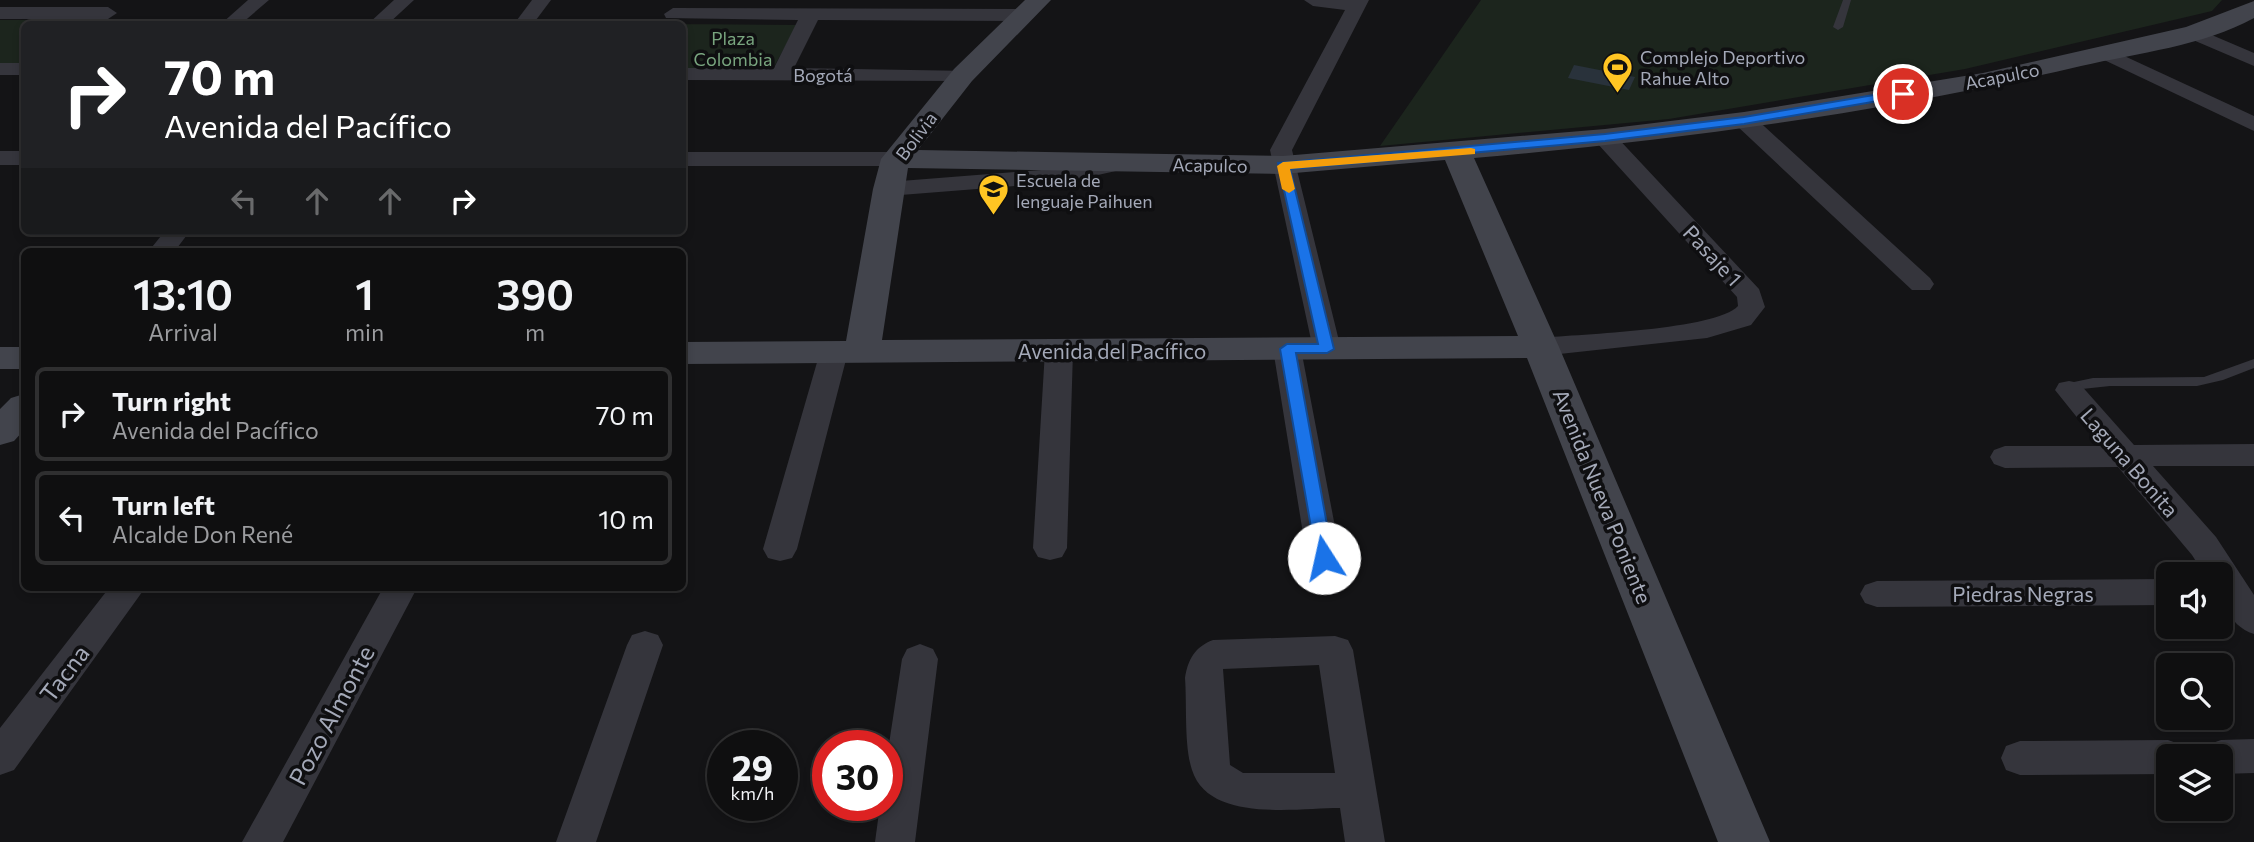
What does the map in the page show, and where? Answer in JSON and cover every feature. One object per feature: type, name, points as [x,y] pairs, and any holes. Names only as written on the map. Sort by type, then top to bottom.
[{"type":"street","points":[[96,21],[126,0]]},
{"type":"street","points":[[234,21],[260,0]]},
{"type":"street","points":[[380,21],[405,0]]},
{"type":"street","points":[[525,21],[542,0]]},
{"type":"street","points":[[1312,0],[1359,3],[1281,150],[1327,349]]},
{"type":"street","points":[[674,13],[811,14],[1031,7]]},
{"type":"street","name":"Bolivia","points":[[848,352],[896,159],[963,75],[1031,7]]},
{"type":"street","name":"Acapulco","points":[[686,159],[896,159],[1283,166],[1457,153],[1744,120],[1983,81],[2193,33],[2230,21],[2254,8]]},
{"type":"street","points":[[0,13],[108,13]]},
{"type":"street","points":[[781,74],[811,14]]},
{"type":"street","points":[[2193,33],[2252,58]]},
{"type":"street","points":[[2107,54],[2254,124]]},
{"type":"street","points":[[0,69],[21,69]]},
{"type":"street","name":"Bogotá","points":[[686,74],[963,75]]},
{"type":"street","points":[[1744,120],[1921,284]]},
{"type":"street","name":"Pasaje 1","points":[[1541,347],[1707,330],[1741,319],[1752,307],[1750,295],[1605,138]]},
{"type":"street","name":"Avenida Nueva Poniente","points":[[1457,153],[1541,347],[1744,842]]},
{"type":"street","points":[[0,158],[21,158]]},
{"type":"street","name":"Acapulco","points":[[888,190],[1066,175],[1116,164]]},
{"type":"street","name":"Avenida del Pacífico","points":[[686,353],[1541,347]]},
{"type":"street","points":[[1287,349],[1324,558]]},
{"type":"street","points":[[1050,548],[1059,351]]},
{"type":"street","points":[[780,549],[848,352]]},
{"type":"street","points":[[0,358],[21,358]]},
{"type":"street","name":"Laguna Bonita","points":[[2068,390],[2204,546],[2254,620]]},
{"type":"street","points":[[0,432],[21,410]]},
{"type":"street","points":[[2005,457],[2254,455]]},
{"type":"street","name":"Tacna","points":[[0,758],[126,591]]},
{"type":"street","name":"Pozo Almonte","points":[[262,842],[398,591]]},
{"type":"street","name":"Piedras Negras","points":[[1877,594],[2156,592]]},
{"type":"street","points":[[576,842],[645,645]]},
{"type":"street","points":[[1357,790],[1243,791],[1227,787],[1217,780],[1211,769],[1203,678],[1205,666],[1213,655],[1335,650],[1357,790],[1365,842]]},
{"type":"street","points":[[895,842],[920,659]]},
{"type":"street","points":[[2020,758],[2156,757]]},
{"type":"street","points":[[2233,757],[2254,757]]},
{"type":"lane","points":[[1838,27],[1847,0]]},
{"type":"lane","name":"Laguna Bonita","points":[[2068,390],[2076,384],[2099,381],[2146,384],[2200,382],[2254,363]]},
{"type":"green space","name":"Complejo Deportivo Rahue Alto","points":[[1481,0],[2222,0],[2212,11],[1965,69],[1669,119],[1380,146]]},
{"type":"green space","points":[[0,20],[83,20],[21,21],[21,63],[17,66],[0,66]]},
{"type":"green space","name":"Plaza Colombia","points":[[686,24],[797,25],[771,72],[686,71]]},
{"type":"shaded area","points":[[1574,65],[1635,77],[1629,90],[1568,78]]},
{"type":"slow traffic","points":[[1289,189],[1283,166],[1471,151]]},
{"type":"place","name":"Complejo Deportivo Rahue Alto","points":[[1617,94]]},
{"type":"place","name":"Escuela de lenguaje Paihuen","points":[[993,217]]},
{"type":"route","points":[[1324,558],[1287,349],[1327,349],[1283,166],[1457,153],[1605,138],[1744,120],[1903,94]]}]
